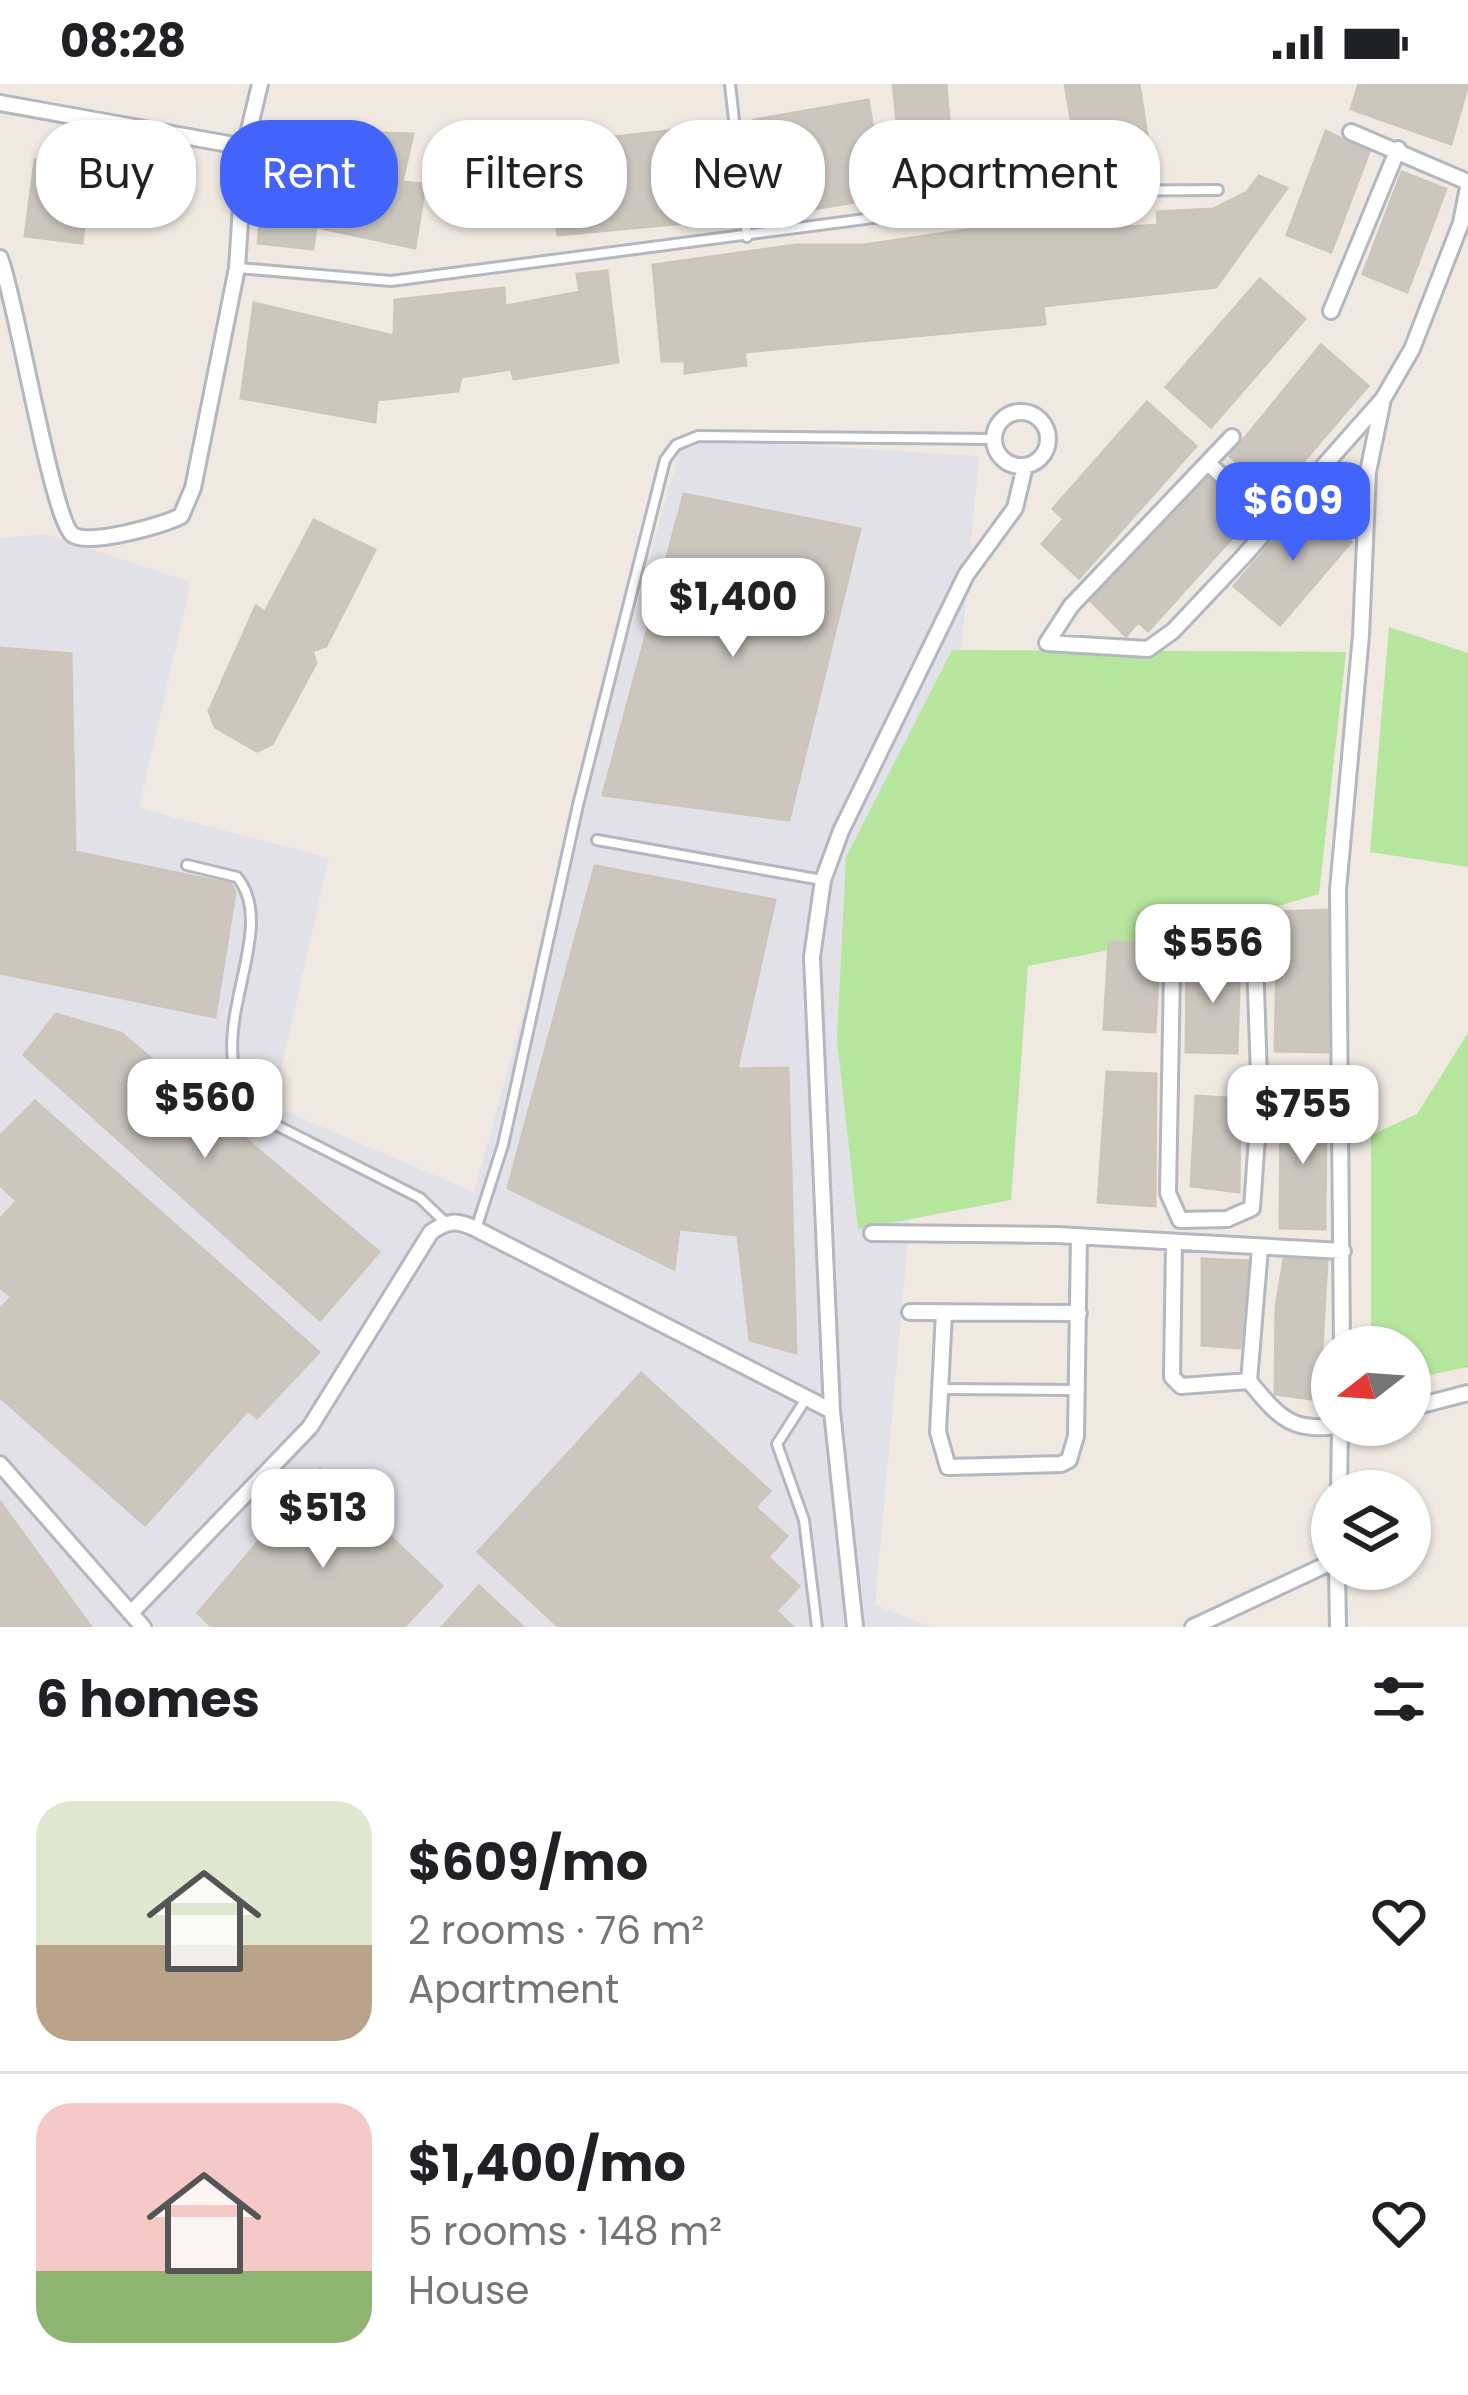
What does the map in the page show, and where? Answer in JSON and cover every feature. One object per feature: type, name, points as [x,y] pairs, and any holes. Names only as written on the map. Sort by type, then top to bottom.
[{"type":"street","points":[[251,120],[260,84]]},
{"type":"street","points":[[0,103],[220,143]]},
{"type":"street","points":[[1232,436],[1071,606],[1047,643],[1134,650],[1160,644],[1383,399],[1412,349],[1461,223],[1468,184],[1351,132]]},
{"type":"street","points":[[1331,311],[1398,149]]},
{"type":"street","points":[[0,258],[22,329],[56,501],[62,522],[80,539],[166,524],[189,506],[236,268],[239,228]]},
{"type":"street","points":[[1342,1326],[1342,828],[1361,635],[1368,472],[1383,399]]},
{"type":"street","points":[[855,1627],[832,1411],[812,957],[823,880],[841,831],[950,605],[1015,508],[1024,466],[1047,448],[1047,432],[1039,419],[1025,413],[1010,415],[999,424],[994,439],[1003,460],[1024,466]]},
{"type":"street","points":[[1208,463],[1270,520]]},
{"type":"street","points":[[1231,942],[1253,951],[1259,1077],[1340,1085],[1260,1095],[1252,1208],[1227,1220],[1180,1220],[1174,1214],[1168,1193],[1172,970],[1181,956],[1231,942]]},
{"type":"street","points":[[132,1612],[310,1427],[431,1232],[446,1223],[458,1220],[832,1411]]},
{"type":"street","points":[[872,1233],[1343,1250]]},
{"type":"street","points":[[944,1312],[938,1432],[944,1458],[956,1469],[1069,1460],[1076,1436],[1079,1237]]},
{"type":"street","points":[[1174,1244],[1172,1377],[1181,1386],[1249,1381]]},
{"type":"street","points":[[1260,1248],[1249,1381],[1280,1419],[1311,1427]]},
{"type":"street","points":[[910,1312],[1079,1313]]},
{"type":"street","points":[[1431,1403],[1468,1393]]},
{"type":"street","points":[[0,1464],[143,1627]]},
{"type":"street","points":[[1193,1627],[1311,1576]]},
{"type":"street","points":[[1336,1590],[1338,1627]]},
{"type":"lane","points":[[730,84],[747,238]]},
{"type":"lane","points":[[236,268],[391,281],[1080,191],[1218,190]]},
{"type":"lane","points":[[476,1229],[503,1145],[578,805],[665,460],[676,445],[698,436],[994,439]]},
{"type":"lane","points":[[597,840],[823,880]]},
{"type":"lane","points":[[187,865],[237,877],[252,901],[232,1054],[234,1084],[246,1104],[264,1119],[420,1198],[446,1223]]},
{"type":"lane","points":[[940,1388],[1077,1390]]},
{"type":"lane","points":[[807,1398],[778,1444],[804,1520],[817,1627]]},
{"type":"shaded area","points":[[683,438],[979,456],[875,1605],[932,1627],[0,1627],[0,538],[45,534],[191,582],[139,808],[329,858],[273,1106],[474,1192]]},
{"type":"green space","points":[[1389,627],[1468,653],[1468,867],[1370,852]]},
{"type":"green space","points":[[952,650],[1346,652],[1319,894],[1170,938],[1028,966],[1011,1200],[858,1229],[837,1039],[846,857]]},
{"type":"green space","points":[[1468,1033],[1468,1367],[1431,1375],[1431,1326],[1371,1326],[1371,1135],[1417,1114]]},
{"type":"building","points":[[893,84],[946,84],[949,120],[897,120]]},
{"type":"building","points":[[1065,84],[1139,84],[1145,120],[1071,120]]},
{"type":"building","points":[[1359,84],[1468,84],[1451,144],[1351,109]]},
{"type":"building","points":[[868,100],[872,120],[849,120],[849,203],[825,207],[825,120],[754,120]]},
{"type":"building","points":[[1326,131],[1369,152],[1331,252],[1287,235]]},
{"type":"building","points":[[651,133],[651,226],[558,235],[557,228],[627,228],[627,136]]},
{"type":"building","points":[[398,134],[413,134],[402,182],[422,184],[415,248],[321,228],[398,228]]},
{"type":"building","points":[[36,160],[36,228],[84,228],[82,243],[25,236]]},
{"type":"building","points":[[1402,172],[1446,189],[1407,292],[1363,274]]},
{"type":"building","points":[[1259,176],[1287,188],[1216,287],[1043,306],[1045,324],[744,352],[746,365],[685,373],[685,361],[662,361],[653,265],[796,245],[864,245],[980,228],[1160,228],[1160,212],[1213,209],[1247,192]]},
{"type":"building","points":[[260,228],[316,228],[313,249],[258,243]]},
{"type":"building","points":[[607,271],[618,362],[514,379],[511,369],[461,377],[458,391],[377,400],[375,422],[241,398],[254,303],[394,336],[395,300],[504,288],[505,306],[580,292],[577,274]]},
{"type":"building","points":[[1260,279],[1305,319],[1211,427],[1166,387]]},
{"type":"building","points":[[1321,345],[1368,386],[1275,495],[1230,456]]},
{"type":"building","points":[[1147,402],[1196,446],[1079,578],[1042,544],[1064,519],[1053,509]]},
{"type":"building","points":[[1208,478],[1250,518],[1148,631],[1138,622],[1126,636],[1091,601]]},
{"type":"building","points":[[684,494],[860,529],[789,820],[603,795]]},
{"type":"building","points":[[1306,503],[1351,542],[1280,625],[1234,586]]},
{"type":"building","points":[[314,520],[375,550],[326,646],[312,651],[316,663],[272,744],[257,751],[215,727],[209,711],[256,606],[265,612]]},
{"type":"building","points":[[0,648],[71,654],[75,852],[231,884],[235,893],[215,1017],[0,973]]},
{"type":"building","points":[[595,866],[775,900],[737,1069],[788,1068],[796,1353],[750,1340],[738,1235],[679,1229],[674,1269],[508,1188]]},
{"type":"building","points":[[1327,910],[1328,1052],[1275,1051],[1278,912]]},
{"type":"building","points":[[1109,942],[1160,945],[1155,1032],[1104,1029]]},
{"type":"building","points":[[1213,959],[1240,959],[1237,1053],[1186,1052],[1187,967]]},
{"type":"building","points":[[56,1014],[121,1033],[379,1252],[320,1320],[24,1055]]},
{"type":"building","points":[[1107,1072],[1156,1074],[1155,1206],[1098,1202]]},
{"type":"building","points":[[1196,1096],[1240,1099],[1239,1192],[1191,1186]]},
{"type":"building","points":[[35,1101],[319,1352],[257,1418],[248,1410],[145,1525],[0,1397],[0,1309],[12,1297],[0,1287],[0,1219],[17,1201],[0,1185],[0,1136]]},
{"type":"building","points":[[1326,1104],[1325,1229],[1280,1228],[1281,1105]]},
{"type":"building","points":[[1202,1259],[1248,1261],[1240,1348],[1202,1345]]},
{"type":"building","points":[[1284,1259],[1327,1261],[1323,1326],[1311,1326],[1311,1399],[1275,1394],[1276,1307]]},
{"type":"building","points":[[641,1373],[770,1491],[755,1507],[787,1536],[768,1557],[799,1586],[776,1611],[793,1627],[559,1627],[478,1552]]},
{"type":"building","points":[[320,1469],[442,1586],[404,1627],[212,1627],[198,1613]]},
{"type":"building","points":[[0,1502],[91,1627],[0,1627]]},
{"type":"building","points":[[479,1586],[523,1627],[442,1627]]}]
